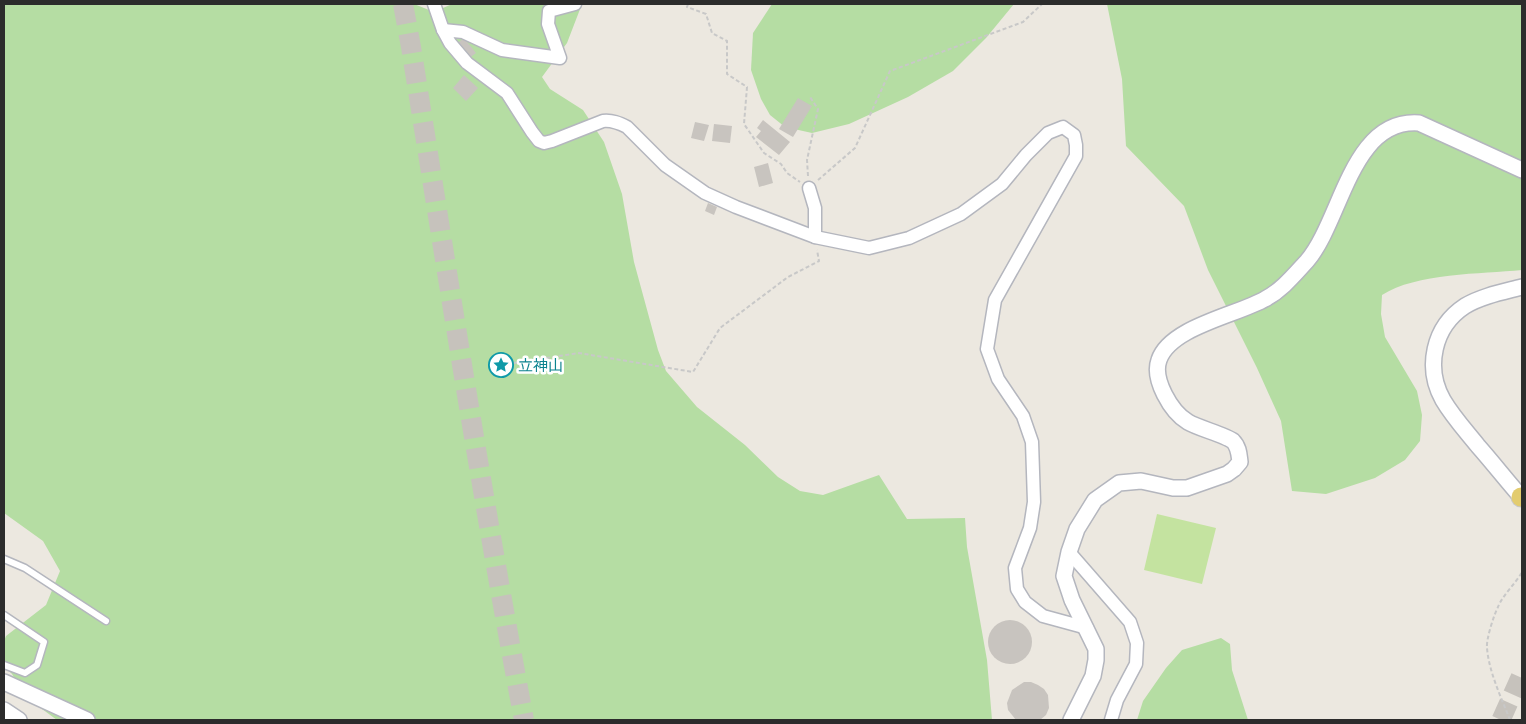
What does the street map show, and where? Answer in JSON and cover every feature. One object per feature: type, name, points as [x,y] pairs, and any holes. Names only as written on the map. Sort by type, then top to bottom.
[{"type":"street","points":[[434,4],[443,30],[450,43],[467,63],[508,93],[539,141],[544,143],[552,141],[603,121],[620,124],[627,127],[665,165],[705,193],[815,237],[869,248],[909,238],[961,214],[1002,184],[1026,155],[1048,133],[1063,127],[1074,135],[1076,156],[996,300],[987,349],[998,379],[1023,416],[1032,442],[1034,502],[1030,528],[1015,568],[1018,589],[1025,602],[1043,616],[1087,628]]},
{"type":"street","points":[[443,30],[463,32],[502,50],[560,58],[548,24],[549,11],[575,4]]},
{"type":"street","points":[[1071,720],[1093,676],[1096,648],[1072,600],[1064,576],[1069,552],[1077,529],[1095,500],[1119,483],[1141,481],[1173,488],[1187,488],[1200,485],[1226,474],[1240,462],[1239,451],[1232,441],[1186,421],[1162,392],[1158,375],[1159,360],[1168,345],[1186,332],[1266,299],[1285,285],[1316,250],[1357,161],[1384,130],[1410,122],[1419,123],[1522,170]]},
{"type":"street","points":[[809,188],[815,208],[815,237]]},
{"type":"street","points":[[1522,287],[1480,298],[1454,314],[1442,330],[1436,344],[1433,363],[1436,381],[1443,399],[1456,420],[1522,497]]},
{"type":"street","points":[[1069,552],[1130,622],[1137,643],[1136,664],[1117,700],[1110,720]]},
{"type":"street","points":[[4,682],[87,720]]},
{"type":"street","points":[[4,710],[19,720]]},
{"type":"lane","points":[[4,559],[24,568],[106,621]]},
{"type":"lane","points":[[4,616],[44,642],[37,664],[25,673],[4,665]]},
{"type":"path","points":[[688,4],[687,7],[706,14],[712,33],[726,41],[727,74],[747,87],[744,124],[764,153],[781,164],[788,173],[809,188]]},
{"type":"path","points":[[809,188],[855,148],[890,72],[1023,22],[1042,4]]},
{"type":"path","points":[[809,188],[807,160],[818,109],[810,97]]},
{"type":"path","points":[[501,365],[578,353],[693,372],[720,328],[788,277],[819,261],[815,237]]},
{"type":"path","points":[[1510,720],[1494,675],[1489,668],[1486,646],[1498,605],[1516,584],[1522,572]]},
{"type":"green space","points":[[4,4],[414,4],[434,12],[452,4],[582,4],[567,43],[542,77],[550,89],[583,110],[604,142],[622,194],[634,262],[658,350],[666,371],[697,407],[745,445],[778,477],[800,491],[823,495],[879,475],[907,519],[965,518],[967,547],[987,660],[992,720],[57,720],[27,698],[12,674],[4,666],[4,641],[6,636],[46,605],[60,571],[43,541],[4,513]]},
{"type":"green space","points":[[772,4],[1014,4],[986,38],[953,71],[908,97],[849,124],[812,133],[785,127],[770,115],[761,99],[751,70],[753,33]]},
{"type":"green space","points":[[1107,4],[1522,4],[1522,270],[1430,278],[1412,282],[1382,295],[1381,314],[1385,337],[1417,391],[1422,415],[1420,441],[1405,460],[1375,478],[1326,494],[1292,491],[1281,421],[1208,270],[1184,206],[1126,146],[1122,79]]},
{"type":"green space","points":[[1157,514],[1216,528],[1202,584],[1144,570]]},
{"type":"green space","points":[[1221,638],[1230,644],[1232,670],[1248,720],[1137,720],[1143,701],[1166,668],[1182,650]]},
{"type":"building","points":[[464,38],[476,53],[468,59],[456,44]]},
{"type":"building","points":[[464,75],[478,88],[466,101],[453,88]]},
{"type":"building","points":[[798,98],[812,106],[793,137],[779,129]]},
{"type":"building","points":[[763,120],[790,142],[779,155],[756,137],[761,131],[757,128]]},
{"type":"building","points":[[695,122],[709,125],[704,141],[691,138]]},
{"type":"building","points":[[714,124],[732,126],[730,143],[712,141]]},
{"type":"building","points":[[768,163],[773,183],[759,187],[754,167]]},
{"type":"building","points":[[708,203],[717,207],[714,215],[705,211]]},
{"type":"building","points":[[1014,620],[1026,626],[1031,633],[1031,651],[1026,658],[1019,663],[1006,664],[998,661],[991,654],[988,638],[991,630],[998,623]]},
{"type":"building","points":[[1024,682],[1038,685],[1048,695],[1049,708],[1046,715],[1040,720],[1016,720],[1008,710],[1007,703],[1012,690]]},
{"type":"tunnel","points":[[403,4],[479,468],[524,720]]},
{"type":"tunnel","points":[[1501,720],[1522,673]]},
{"type":"place","name":"立神山","points":[[501,365]]}]
